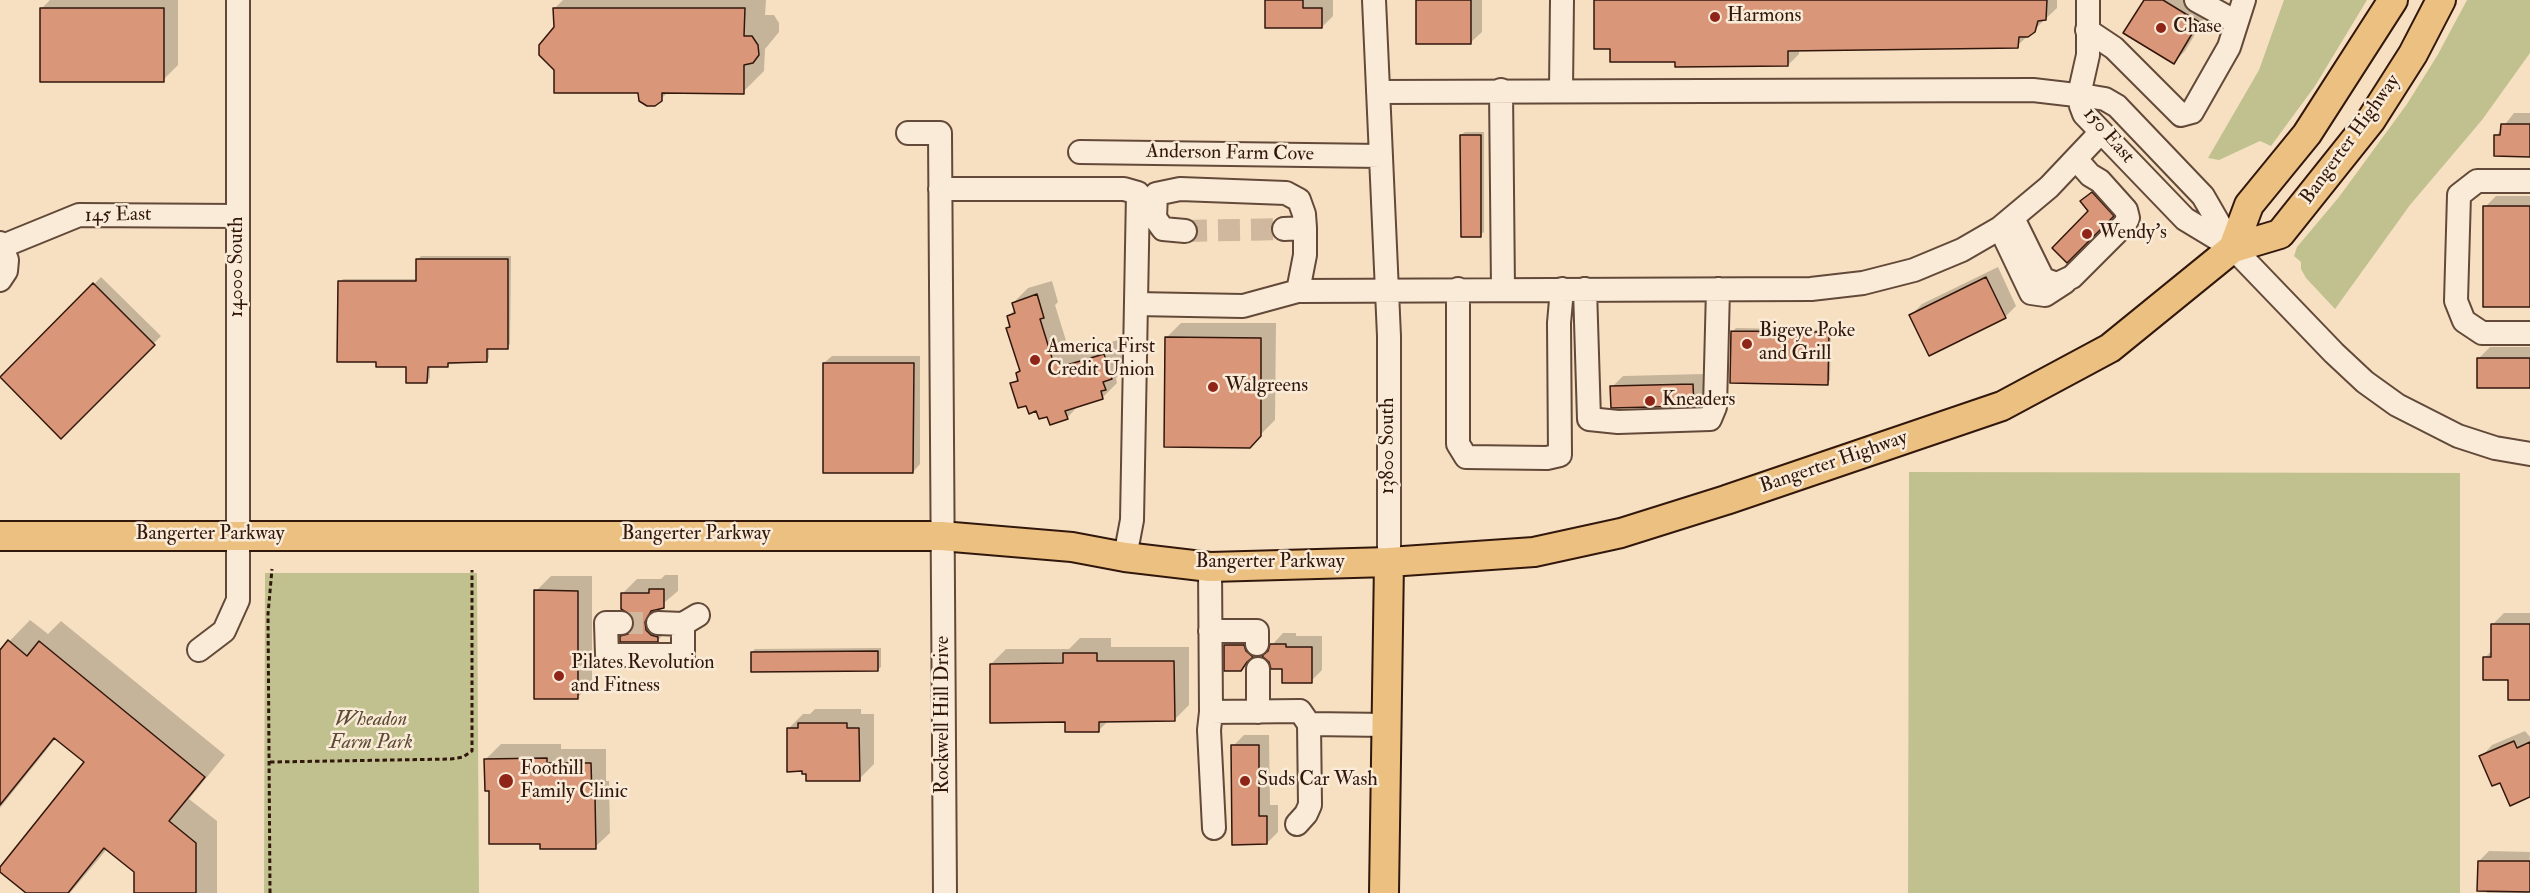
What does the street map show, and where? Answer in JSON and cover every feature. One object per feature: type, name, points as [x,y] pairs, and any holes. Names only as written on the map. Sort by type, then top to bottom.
[{"type":"main road","name":"Bangerter Highway","points":[[2233,248],[2249,205],[2307,134],[2393,0]]},
{"type":"main road","name":"Bangerter Highway","points":[[1389,562],[1534,552],[1621,533],[1726,500],[2002,406],[2054,380],[2110,348],[2233,248],[2280,234],[2371,120],[2413,54],[2441,0]]},
{"type":"main road","name":"Bangerter Parkway","points":[[0,536],[941,536],[1072,547],[1125,557],[1210,567],[1389,562]]},
{"type":"main road","name":"13800 South","points":[[1384,893],[1389,562]]},
{"type":"street","name":"14000 South","points":[[199,650],[224,631],[238,600],[238,0]]},
{"type":"street","name":"13800 South","points":[[1374,0],[1389,347],[1389,562]]},
{"type":"street","points":[[1561,90],[1562,0]]},
{"type":"street","points":[[1378,92],[2033,90],[2079,95],[2088,55],[2088,0]]},
{"type":"street","points":[[2196,0],[2236,22]]},
{"type":"street","points":[[2087,30],[2114,48],[2181,116],[2192,112],[2229,47],[2244,0]]},
{"type":"street","points":[[1502,90],[1503,289]]},
{"type":"street","name":"150 East","points":[[2233,248],[2185,219],[2084,114],[2079,95],[2105,99],[2117,106],[2203,196],[2233,248],[2365,382],[2397,405],[2458,436],[2495,448],[2530,454]]},
{"type":"street","points":[[1136,304],[1242,306],[1298,291],[1811,289],[1863,284],[1914,270],[1962,250],[2007,223],[2076,159],[2101,132]]},
{"type":"street","name":"Rockwell Hill Drive","points":[[908,133],[940,133],[945,893]]},
{"type":"street","name":"Anderson Farm Cove","points":[[1080,152],[1380,156]]},
{"type":"street","points":[[2007,223],[2043,279],[2056,284],[2072,278],[2125,224],[2128,218],[2126,210],[2120,203],[2076,159]]},
{"type":"street","points":[[2530,181],[2477,181],[2459,195],[2456,301],[2464,321],[2482,333],[2530,333]]},
{"type":"street","points":[[940,189],[1124,189],[1147,193],[1180,189],[1286,193],[1299,200],[1305,214],[1295,229],[1305,255],[1298,291]]},
{"type":"street","points":[[1147,193],[1155,218],[1163,229],[1185,231]]},
{"type":"street","points":[[1125,557],[1132,520],[1136,304],[1147,193]]},
{"type":"street","name":"145 East","points":[[2,244],[79,215],[238,216]]},
{"type":"street","points":[[0,280],[6,271],[7,260],[2,244]]},
{"type":"street","points":[[1458,289],[1458,444],[1466,457],[1547,458],[1560,455],[1559,323],[1574,289]]},
{"type":"street","points":[[1574,289],[1589,419],[1618,422],[1710,419],[1715,407],[1718,289]]},
{"type":"street","points":[[1210,567],[1211,712],[1209,730],[1214,828]]},
{"type":"street","points":[[621,623],[606,623],[607,655],[683,655],[691,619],[658,623]]},
{"type":"street","points":[[1210,631],[1257,631],[1257,644]]},
{"type":"street","points":[[1258,669],[1258,712]]},
{"type":"street","points":[[1211,712],[1300,711],[1309,724],[1310,805],[1298,824]]},
{"type":"street","points":[[1309,724],[1388,725]]},
{"type":"path","points":[[270,893],[268,614],[272,568]]},
{"type":"path","points":[[270,762],[451,759],[463,757],[472,751],[472,570]]},
{"type":"green space","points":[[2284,0],[2367,0],[2315,86],[2271,146],[2260,141],[2219,160],[2208,158],[2259,70]]},
{"type":"green space","points":[[2467,0],[2530,0],[2530,53],[2482,120],[2410,205],[2335,309],[2306,278],[2301,269],[2301,262],[2294,256],[2297,247],[2339,197],[2407,104],[2437,56]]},
{"type":"green space","points":[[1909,472],[2460,473],[2460,893],[1908,893]]},
{"type":"green space","name":"Wheadon Farm Park","points":[[265,573],[477,573],[479,893],[264,893]]},
{"type":"building","points":[[1265,0],[1303,0],[1303,8],[1322,8],[1322,28],[1265,28]]},
{"type":"building","points":[[1416,0],[1471,0],[1471,44],[1416,44]]},
{"type":"building","points":[[1594,0],[2047,0],[2046,20],[2038,21],[2035,32],[2028,37],[2019,37],[2018,48],[1788,51],[1788,66],[1675,67],[1675,62],[1610,62],[1610,49],[1594,49]]},
{"type":"building","name":"Chase","points":[[2144,0],[2163,0],[2199,22],[2174,64],[2123,33]]},
{"type":"building","points":[[40,8],[164,8],[164,82],[40,82]]},
{"type":"building","points":[[553,8],[745,8],[744,36],[752,36],[758,45],[759,55],[753,63],[744,65],[744,94],[662,93],[662,101],[655,106],[647,106],[639,101],[638,93],[554,93],[554,70],[539,55],[539,45],[554,27]]},
{"type":"building","points":[[2501,124],[2530,124],[2530,157],[2494,156],[2494,135],[2500,135]]},
{"type":"building","points":[[1460,135],[1481,135],[1481,237],[1461,237]]},
{"type":"building","name":"Wendy's","points":[[2092,192],[2114,216],[2067,263],[2052,248],[2088,211],[2080,201]]},
{"type":"building","points":[[2483,206],[2530,206],[2530,307],[2483,307]]},
{"type":"building","points":[[416,259],[508,259],[508,349],[487,349],[487,362],[448,363],[448,367],[428,367],[427,383],[406,383],[406,367],[376,367],[376,362],[337,362],[338,281],[416,281]]},
{"type":"building","points":[[1986,277],[2006,318],[1929,356],[1909,315]]},
{"type":"building","points":[[93,283],[155,345],[61,439],[0,377]]},
{"type":"building","name":"America First Credit Union","points":[[1037,294],[1044,318],[1040,319],[1053,361],[1057,360],[1060,367],[1104,354],[1112,379],[1103,382],[1106,390],[1101,391],[1103,399],[1065,411],[1068,419],[1050,425],[1047,417],[1039,419],[1036,411],[1029,414],[1026,406],[1018,408],[1010,383],[1018,381],[1016,373],[1020,371],[1006,328],[1010,327],[1007,316],[1015,313],[1012,303]]},
{"type":"building","points":[[1731,331],[1829,332],[1828,385],[1730,383]]},
{"type":"building","name":"Walgreens","points":[[1165,337],[1261,338],[1261,436],[1250,448],[1164,447]]},
{"type":"building","points":[[2477,358],[2530,358],[2530,388],[2477,388]]},
{"type":"building","points":[[823,363],[914,363],[913,473],[823,473]]},
{"type":"building","points":[[1693,384],[1694,406],[1611,408],[1610,386]]},
{"type":"building","points":[[649,589],[664,589],[664,608],[651,611],[645,622],[646,630],[658,637],[658,642],[620,642],[620,636],[628,634],[634,624],[632,616],[621,609],[621,593],[649,593]]},
{"type":"building","points":[[534,590],[578,591],[578,699],[534,699]]},
{"type":"building","points":[[2491,624],[2530,624],[2530,700],[2508,700],[2508,680],[2483,680],[2483,657],[2491,657]]},
{"type":"building","points":[[8,640],[27,656],[39,641],[205,777],[169,821],[196,843],[196,893],[134,893],[134,872],[104,848],[68,893],[26,893],[0,872],[0,867],[84,762],[54,738],[0,805],[0,650]]},
{"type":"building","points":[[1270,644],[1286,644],[1286,647],[1312,647],[1312,683],[1282,683],[1282,669],[1271,669],[1269,662],[1262,656],[1268,651]]},
{"type":"building","points":[[1224,645],[1244,645],[1246,651],[1253,657],[1241,671],[1224,671]]},
{"type":"building","points":[[878,651],[878,671],[751,672],[751,652]]},
{"type":"building","points":[[1063,653],[1097,653],[1097,661],[1174,661],[1175,721],[1099,722],[1099,732],[1065,732],[1065,722],[990,723],[990,664],[1063,663]]},
{"type":"building","points":[[798,723],[847,723],[847,728],[859,728],[860,781],[806,781],[806,774],[802,774],[802,771],[787,772],[787,728],[798,728]]},
{"type":"building","points":[[2514,741],[2517,748],[2530,742],[2530,797],[2510,806],[2500,783],[2492,786],[2479,756]]},
{"type":"building","name":"Suds Car Wash","points":[[1231,745],[1259,745],[1259,816],[1267,816],[1267,844],[1232,845]]},
{"type":"building","points":[[547,758],[547,763],[591,763],[592,796],[595,796],[596,849],[540,849],[540,844],[489,844],[489,791],[485,791],[484,759]]},
{"type":"building","points":[[2478,861],[2530,861],[2530,892],[2477,891]]},
{"type":"tunnel","points":[[1185,231],[1284,229]]},
{"type":"tunnel","points":[[621,623],[658,623]]},
{"type":"place","name":"Harmons","points":[[1715,17]]},
{"type":"place","name":"Chase","points":[[2161,28]]},
{"type":"place","name":"Wendy's","points":[[2087,234]]},
{"type":"place","name":"Bigeye Poke and Grill","points":[[1747,344]]},
{"type":"place","name":"America First Credit Union","points":[[1035,360]]},
{"type":"place","name":"Walgreens","points":[[1213,387]]},
{"type":"place","name":"Kneaders","points":[[1650,401]]},
{"type":"place","name":"Pilates Revolution and Fitness","points":[[559,676]]},
{"type":"place","name":"Foothill Family Clinic","points":[[506,781]]},
{"type":"place","name":"Suds Car Wash","points":[[1245,781]]}]
